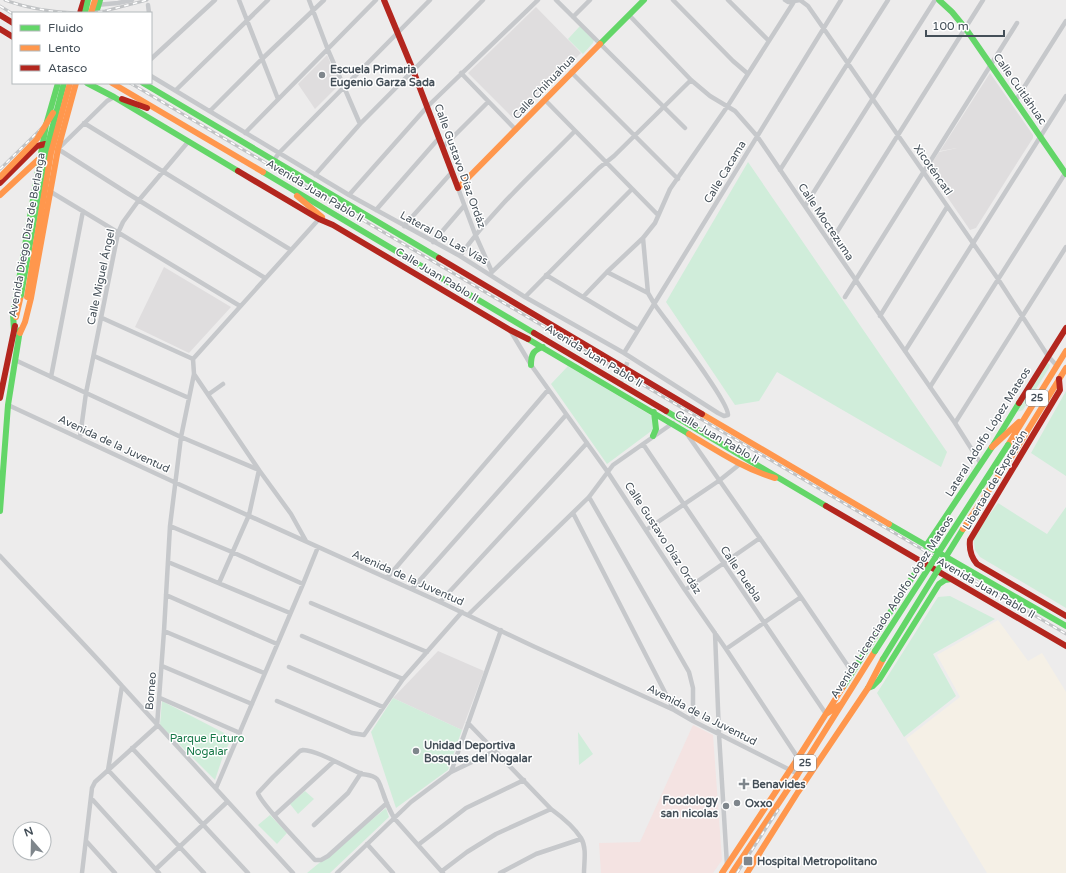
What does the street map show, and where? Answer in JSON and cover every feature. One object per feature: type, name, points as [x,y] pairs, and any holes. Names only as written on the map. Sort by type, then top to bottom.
[{"type":"main road","points":[[84,12],[90,0],[97,1]]},
{"type":"main road","name":"Calle Gustavo Díaz Ordáz","points":[[384,0],[428,107],[458,188]]},
{"type":"main road","name":"Calle Chihuahua","points":[[458,188],[571,72],[644,0]]},
{"type":"main road","name":"Calle Cuitláhuac","points":[[939,0],[952,12],[966,29],[1066,173]]},
{"type":"main road","points":[[92,12],[97,1]]},
{"type":"main road","points":[[96,12],[97,1]]},
{"type":"main road","points":[[0,15],[12,21]]},
{"type":"main road","points":[[0,29],[12,36]]},
{"type":"main road","points":[[17,331],[13,314],[46,124],[58,84]]},
{"type":"main road","name":"Avenida Diego Díaz de Berlanga","points":[[24,296],[43,165],[64,84]]},
{"type":"main road","name":"Avenida Diego Díaz de Berlanga","points":[[0,398],[17,331],[51,153],[70,84]]},
{"type":"main road","points":[[17,331],[25,322],[31,298],[51,192],[55,150],[64,126],[76,84]]},
{"type":"main road","name":"Calle Juan Pablo II","points":[[89,84],[114,97],[188,142],[510,330],[618,390],[740,464],[772,478],[779,478]]},
{"type":"main road","name":"Avenida Juan Pablo II","points":[[114,84],[1066,646]]},
{"type":"main road","name":"Avenida Juan Pablo II","points":[[145,84],[926,546],[1066,624]]},
{"type":"main road","points":[[114,97],[146,108],[154,109]]},
{"type":"main road","points":[[0,177],[37,139],[57,106]]},
{"type":"main road","points":[[46,124],[64,126]]},
{"type":"main road","points":[[0,183],[37,146],[50,144],[55,150]]},
{"type":"main road","points":[[0,195],[40,157],[55,150]]},
{"type":"main road","points":[[38,172],[42,169],[48,168],[54,173]]},
{"type":"main road","points":[[287,186],[333,226]]},
{"type":"main road","name":"Lateral Adolfo López Mateos","points":[[926,546],[992,447],[1066,328]]},
{"type":"main road","name":"Avenida Diego Díaz de Berlanga","points":[[0,511],[8,404],[15,360],[17,331]]},
{"type":"main road","points":[[531,365],[530,358],[534,350],[543,347]]},
{"type":"main road","name":"Avenida Licenciado Adolfo López Mateos","points":[[732,873],[798,774],[875,651],[1027,416],[1066,351]]},
{"type":"main road","name":"Avenida Licenciado Adolfo López Mateos","points":[[747,873],[798,792],[868,688],[883,659],[953,544],[1015,451],[1066,368]]},
{"type":"main road","name":"Libertad de Expresión","points":[[1059,379],[1060,387],[1058,394],[970,540],[969,546],[971,556],[977,564],[1066,616]]},
{"type":"main road","points":[[653,436],[656,428],[654,412]]},
{"type":"main road","points":[[992,447],[1027,416]]},
{"type":"main road","points":[[722,873],[791,770],[922,562]]},
{"type":"main road","points":[[914,574],[924,574],[929,576],[936,588]]},
{"type":"main road","points":[[868,688],[873,686],[879,680],[936,588],[942,581],[951,579]]},
{"type":"main road","points":[[826,714],[842,703]]},
{"type":"street","points":[[83,3],[132,0]]},
{"type":"street","points":[[152,58],[215,0]]},
{"type":"street","points":[[239,0],[278,98]]},
{"type":"street","points":[[176,90],[268,0]]},
{"type":"street","points":[[309,0],[328,50],[360,124]]},
{"type":"street","points":[[210,111],[324,0]]},
{"type":"street","points":[[245,133],[376,0]]},
{"type":"street","points":[[274,160],[279,153],[430,0]]},
{"type":"street","points":[[315,175],[360,124],[483,0]]},
{"type":"street","points":[[349,195],[428,107],[461,73],[538,0]]},
{"type":"street","points":[[556,0],[662,107],[685,128]]},
{"type":"street","points":[[573,17],[590,0]]},
{"type":"street","points":[[673,0],[733,61],[747,73]]},
{"type":"street","points":[[728,0],[768,40]]},
{"type":"street","name":"Xicoténcatl","points":[[785,0],[788,2],[800,0],[808,6],[998,279],[1056,366]]},
{"type":"street","points":[[583,297],[643,238],[655,223],[670,189],[727,107],[747,73],[795,0]]},
{"type":"street","name":"Calle Cacama","points":[[624,353],[655,305],[841,0]]},
{"type":"street","points":[[780,170],[847,62],[888,0]]},
{"type":"street","points":[[805,206],[935,0]]},
{"type":"street","points":[[830,243],[983,0]]},
{"type":"street","points":[[148,5],[149,12]]},
{"type":"street","name":"Calle Moctezuma","points":[[629,15],[691,80],[710,96],[735,111],[757,136],[855,280],[930,386],[981,464]]},
{"type":"street","points":[[1016,100],[1066,21]]},
{"type":"street","points":[[845,297],[1017,23]]},
{"type":"street","points":[[571,72],[678,179]]},
{"type":"street","points":[[461,73],[516,130]]},
{"type":"street","name":"Lateral De Las Vías","points":[[152,77],[349,195],[491,273],[525,297],[624,353],[629,358],[718,413],[724,416],[728,415],[726,407],[713,386],[655,305]]},
{"type":"street","points":[[491,273],[599,168],[635,136],[662,107],[691,80]]},
{"type":"street","points":[[905,351],[1066,96]]},
{"type":"street","points":[[114,97],[107,101],[55,150],[266,278]]},
{"type":"street","points":[[545,100],[658,215]]},
{"type":"street","points":[[443,147],[488,102]]},
{"type":"street","points":[[84,122],[291,250]]},
{"type":"street","points":[[460,256],[475,234],[492,214],[575,132]]},
{"type":"street","points":[[376,210],[439,138]]},
{"type":"street","name":"Calle Miguel Ángel","points":[[80,437],[86,393],[120,227],[139,200],[188,142]]},
{"type":"street","points":[[404,226],[452,172]]},
{"type":"street","points":[[930,386],[1066,173]]},
{"type":"street","name":"Calle Gustavo Díaz Ordáz","points":[[458,188],[491,273]]},
{"type":"street","points":[[525,297],[632,189]]},
{"type":"street","points":[[51,192],[240,306]]},
{"type":"street","points":[[433,242],[464,206]]},
{"type":"street","points":[[880,316],[948,207]]},
{"type":"street","points":[[51,377],[83,211]]},
{"type":"street","points":[[102,318],[193,359],[320,219]]},
{"type":"street","points":[[643,238],[648,293],[655,305]]},
{"type":"street","points":[[955,423],[1066,247]]},
{"type":"street","points":[[607,272],[648,293]]},
{"type":"street","points":[[546,275],[638,330]]},
{"type":"street","name":"Calle Gustavo Díaz Ordáz","points":[[510,330],[531,365],[607,471],[798,758]]},
{"type":"street","points":[[94,356],[189,398]]},
{"type":"street","name":"Borneo","points":[[82,873],[87,842],[92,788],[95,782],[157,726],[174,482],[181,437],[194,374],[193,359]]},
{"type":"street","points":[[15,360],[181,437],[259,470]]},
{"type":"street","points":[[194,374],[209,394],[259,470],[291,514],[306,541]]},
{"type":"street","points":[[209,394],[223,384]]},
{"type":"street","points":[[387,578],[548,390]]},
{"type":"street","name":"Avenida de la Juventud","points":[[8,404],[174,482],[412,589],[674,710],[798,774]]},
{"type":"street","points":[[412,589],[566,415]]},
{"type":"street","points":[[468,615],[573,513],[589,496],[613,465],[673,423]]},
{"type":"street","points":[[685,431],[802,597],[852,672]]},
{"type":"street","points":[[440,602],[587,443]]},
{"type":"street","name":"Calle Puebla","points":[[643,444],[826,714]]},
{"type":"street","points":[[646,530],[720,480],[740,464]]},
{"type":"street","points":[[219,583],[248,515],[259,470]]},
{"type":"street","points":[[589,496],[686,666],[693,688],[693,721]]},
{"type":"street","points":[[573,513],[674,710]]},
{"type":"street","points":[[170,526],[303,584]]},
{"type":"street","points":[[685,590],[760,538]]},
{"type":"street","points":[[216,788],[318,547]]},
{"type":"street","points":[[0,556],[122,686],[293,873]]},
{"type":"street","points":[[168,562],[290,613]]},
{"type":"street","points":[[166,595],[277,644]]},
{"type":"street","points":[[726,649],[802,597]]},
{"type":"street","points":[[310,603],[427,652]]},
{"type":"street","points":[[277,701],[352,733],[364,734],[403,679],[462,612]]},
{"type":"street","points":[[451,772],[501,630]]},
{"type":"street","points":[[164,631],[264,673]]},
{"type":"street","points":[[715,633],[719,734],[727,865]]},
{"type":"street","points":[[302,636],[403,679]]},
{"type":"street","points":[[162,666],[252,704]]},
{"type":"street","points":[[289,667],[383,707]]},
{"type":"street","points":[[122,686],[108,770],[204,873]]},
{"type":"street","points":[[160,698],[240,733]]},
{"type":"street","points":[[468,723],[581,839],[584,857],[584,873]]},
{"type":"street","points":[[132,748],[248,873]]},
{"type":"street","points":[[387,803],[328,856],[318,861],[315,860],[260,798],[259,791],[300,751],[303,750],[334,761],[361,773],[373,776],[378,780],[394,818],[442,872],[467,852],[496,834],[552,809]]},
{"type":"street","points":[[337,873],[411,802],[451,772],[495,751]]},
{"type":"street","points":[[798,758],[798,774]]},
{"type":"street","points":[[275,815],[334,761]]},
{"type":"street","points":[[314,825],[348,793],[361,773]]},
{"type":"street","points":[[418,845],[466,808],[500,790],[524,780]]},
{"type":"street","points":[[91,798],[158,871],[180,847],[227,802]]},
{"type":"street","points":[[500,873],[536,854],[581,839]]},
{"type":"street","points":[[87,842],[115,873]]},
{"type":"street","points":[[368,844],[393,873]]},
{"type":"street","points":[[342,869],[345,873]]},
{"type":"shaded area","points":[[536,7],[581,53],[514,119],[468,73]]},
{"type":"shaded area","name":"Escuela Primaria Eugenio Garza Sada","points":[[327,55],[340,84],[315,109],[298,84]]},
{"type":"shaded area","points":[[990,73],[1033,135],[1033,138],[976,228],[970,230],[928,169],[939,152],[957,148],[940,151]]},
{"type":"shaded area","points":[[164,267],[231,307],[189,353],[135,327]]},
{"type":"shaded area","points":[[998,620],[1028,661],[1042,653],[1066,692],[1066,873],[987,873],[906,739],[960,697],[937,655]]},
{"type":"shaded area","points":[[438,651],[484,671],[462,730],[393,698]]},
{"type":"shaded area","points":[[693,725],[713,735],[722,860],[713,873],[601,873],[599,843],[640,842]]},
{"type":"green space","points":[[580,26],[594,40],[583,54],[568,39]]},
{"type":"green space","points":[[748,162],[947,452],[941,467],[777,372],[759,401],[735,405],[666,302]]},
{"type":"green space","points":[[1047,363],[1050,365],[1049,368],[1023,410],[1014,413]]},
{"type":"green space","points":[[568,366],[652,416],[654,429],[607,464],[551,384]]},
{"type":"green space","points":[[1066,391],[1066,476],[1031,453]]},
{"type":"green space","points":[[998,503],[1047,534],[1066,507],[1066,608],[980,557],[975,550],[973,537]]},
{"type":"green space","points":[[950,596],[995,619],[933,654],[956,696],[904,737],[877,693],[938,597]]},
{"type":"green space","name":"Unidad Deportiva Bosques del Nogalar","points":[[393,698],[462,730],[448,770],[396,808],[371,732]]},
{"type":"green space","name":"Parque Futuro Nogalar","points":[[162,701],[232,737],[223,756],[215,780],[160,725]]},
{"type":"green space","points":[[578,732],[593,754],[579,765]]},
{"type":"green space","points":[[305,791],[314,799],[298,814],[290,804]]},
{"type":"green space","points":[[386,808],[389,817],[330,873],[307,873]]},
{"type":"green space","points":[[270,815],[287,833],[277,844],[258,825]]},
{"type":"tunnel","points":[[620,385],[628,360]]},
{"type":"railway","points":[[5,0],[23,6],[59,12]]},
{"type":"railway","points":[[97,12],[147,0]]},
{"type":"railway","points":[[0,6],[12,13]]},
{"type":"railway","points":[[132,84],[1066,634]]},
{"type":"railway","points":[[0,169],[48,122]]},
{"type":"railway","points":[[737,873],[778,810]]},
{"type":"traffic: fast","points":[[85,12],[88,0]]},
{"type":"traffic: fast","points":[[96,12],[100,0]]},
{"type":"traffic: fast","points":[[600,44],[644,0]]},
{"type":"traffic: fast","points":[[939,0],[952,12],[966,29],[1066,174]]},
{"type":"traffic: fast","points":[[14,330],[13,314],[46,125],[58,84]]},
{"type":"traffic: fast","points":[[21,295],[46,152],[64,84]]},
{"type":"traffic: fast","points":[[89,84],[114,97],[238,171]]},
{"type":"traffic: fast","points":[[145,84],[439,258]]},
{"type":"traffic: fast","points":[[263,172],[534,333]]},
{"type":"traffic: fast","points":[[0,511],[8,405],[20,330]]},
{"type":"traffic: fast","points":[[528,339],[689,434]]},
{"type":"traffic: fast","points":[[531,365],[533,353],[543,347]]},
{"type":"traffic: fast","points":[[926,546],[992,447],[1019,403]]},
{"type":"traffic: fast","points":[[666,411],[826,506]]},
{"type":"traffic: fast","points":[[653,436],[656,429],[654,412]]},
{"type":"traffic: fast","points":[[875,651],[1008,445]]},
{"type":"traffic: fast","points":[[889,524],[1066,626]]},
{"type":"traffic: fast","points":[[883,659],[963,529]]},
{"type":"traffic: fast","points":[[843,687],[922,562]]},
{"type":"traffic: fast","points":[[868,688],[873,686],[879,680],[939,584],[945,580],[951,579]]},
{"type":"traffic: slow","points":[[91,12],[95,0]]},
{"type":"traffic: slow","points":[[458,188],[600,44]]},
{"type":"traffic: slow","points":[[27,297],[51,153],[70,84]]},
{"type":"traffic: slow","points":[[20,333],[25,322],[31,298],[58,149],[76,84]]},
{"type":"traffic: slow","points":[[114,84],[263,172]]},
{"type":"traffic: slow","points":[[0,177],[37,139],[53,113]]},
{"type":"traffic: slow","points":[[0,195],[41,157]]},
{"type":"traffic: slow","points":[[297,196],[322,217]]},
{"type":"traffic: slow","points":[[16,317],[21,295]]},
{"type":"traffic: slow","points":[[1008,445],[1066,351]]},
{"type":"traffic: slow","points":[[1015,451],[1066,368]]},
{"type":"traffic: slow","points":[[702,414],[889,524]]},
{"type":"traffic: slow","points":[[992,447],[1019,422]]},
{"type":"traffic: slow","points":[[689,434],[752,470],[775,478]]},
{"type":"traffic: slow","points":[[963,529],[1015,451]]},
{"type":"traffic: slow","points":[[732,873],[798,774],[875,651]]},
{"type":"traffic: slow","points":[[747,873],[798,792],[868,688],[883,659]]},
{"type":"traffic: slow","points":[[722,873],[843,687]]},
{"type":"traffic: slow","points":[[826,714],[840,705]]},
{"type":"traffic: jam","points":[[80,12],[84,0]]},
{"type":"traffic: jam","points":[[384,0],[413,70],[458,188]]},
{"type":"traffic: jam","points":[[0,15],[12,22]]},
{"type":"traffic: jam","points":[[0,29],[12,36]]},
{"type":"traffic: jam","points":[[122,99],[147,108]]},
{"type":"traffic: jam","points":[[0,183],[37,146],[45,144]]},
{"type":"traffic: jam","points":[[238,171],[319,219],[333,225],[510,330],[528,339]]},
{"type":"traffic: jam","points":[[439,258],[702,414]]},
{"type":"traffic: jam","points":[[0,398],[15,326]]},
{"type":"traffic: jam","points":[[1019,403],[1066,328]]},
{"type":"traffic: jam","points":[[534,333],[666,411]]},
{"type":"traffic: jam","points":[[1059,379],[1060,390],[970,540],[970,547],[972,556],[977,564],[1066,616]]},
{"type":"traffic: jam","points":[[826,506],[1066,646]]},
{"type":"place","name":"Escuela Primaria Eugenio Garza Sada","points":[[322,75]]},
{"type":"place","name":"Unidad Deportiva Bosques del Nogalar","points":[[416,751]]},
{"type":"place","name":"Benavides","points":[[744,784]]},
{"type":"place","name":"Oxxo","points":[[737,803]]},
{"type":"place","name":"Foodology san nicolas","points":[[726,806]]},
{"type":"place","name":"Hospital Metropolitano","points":[[748,861]]}]
